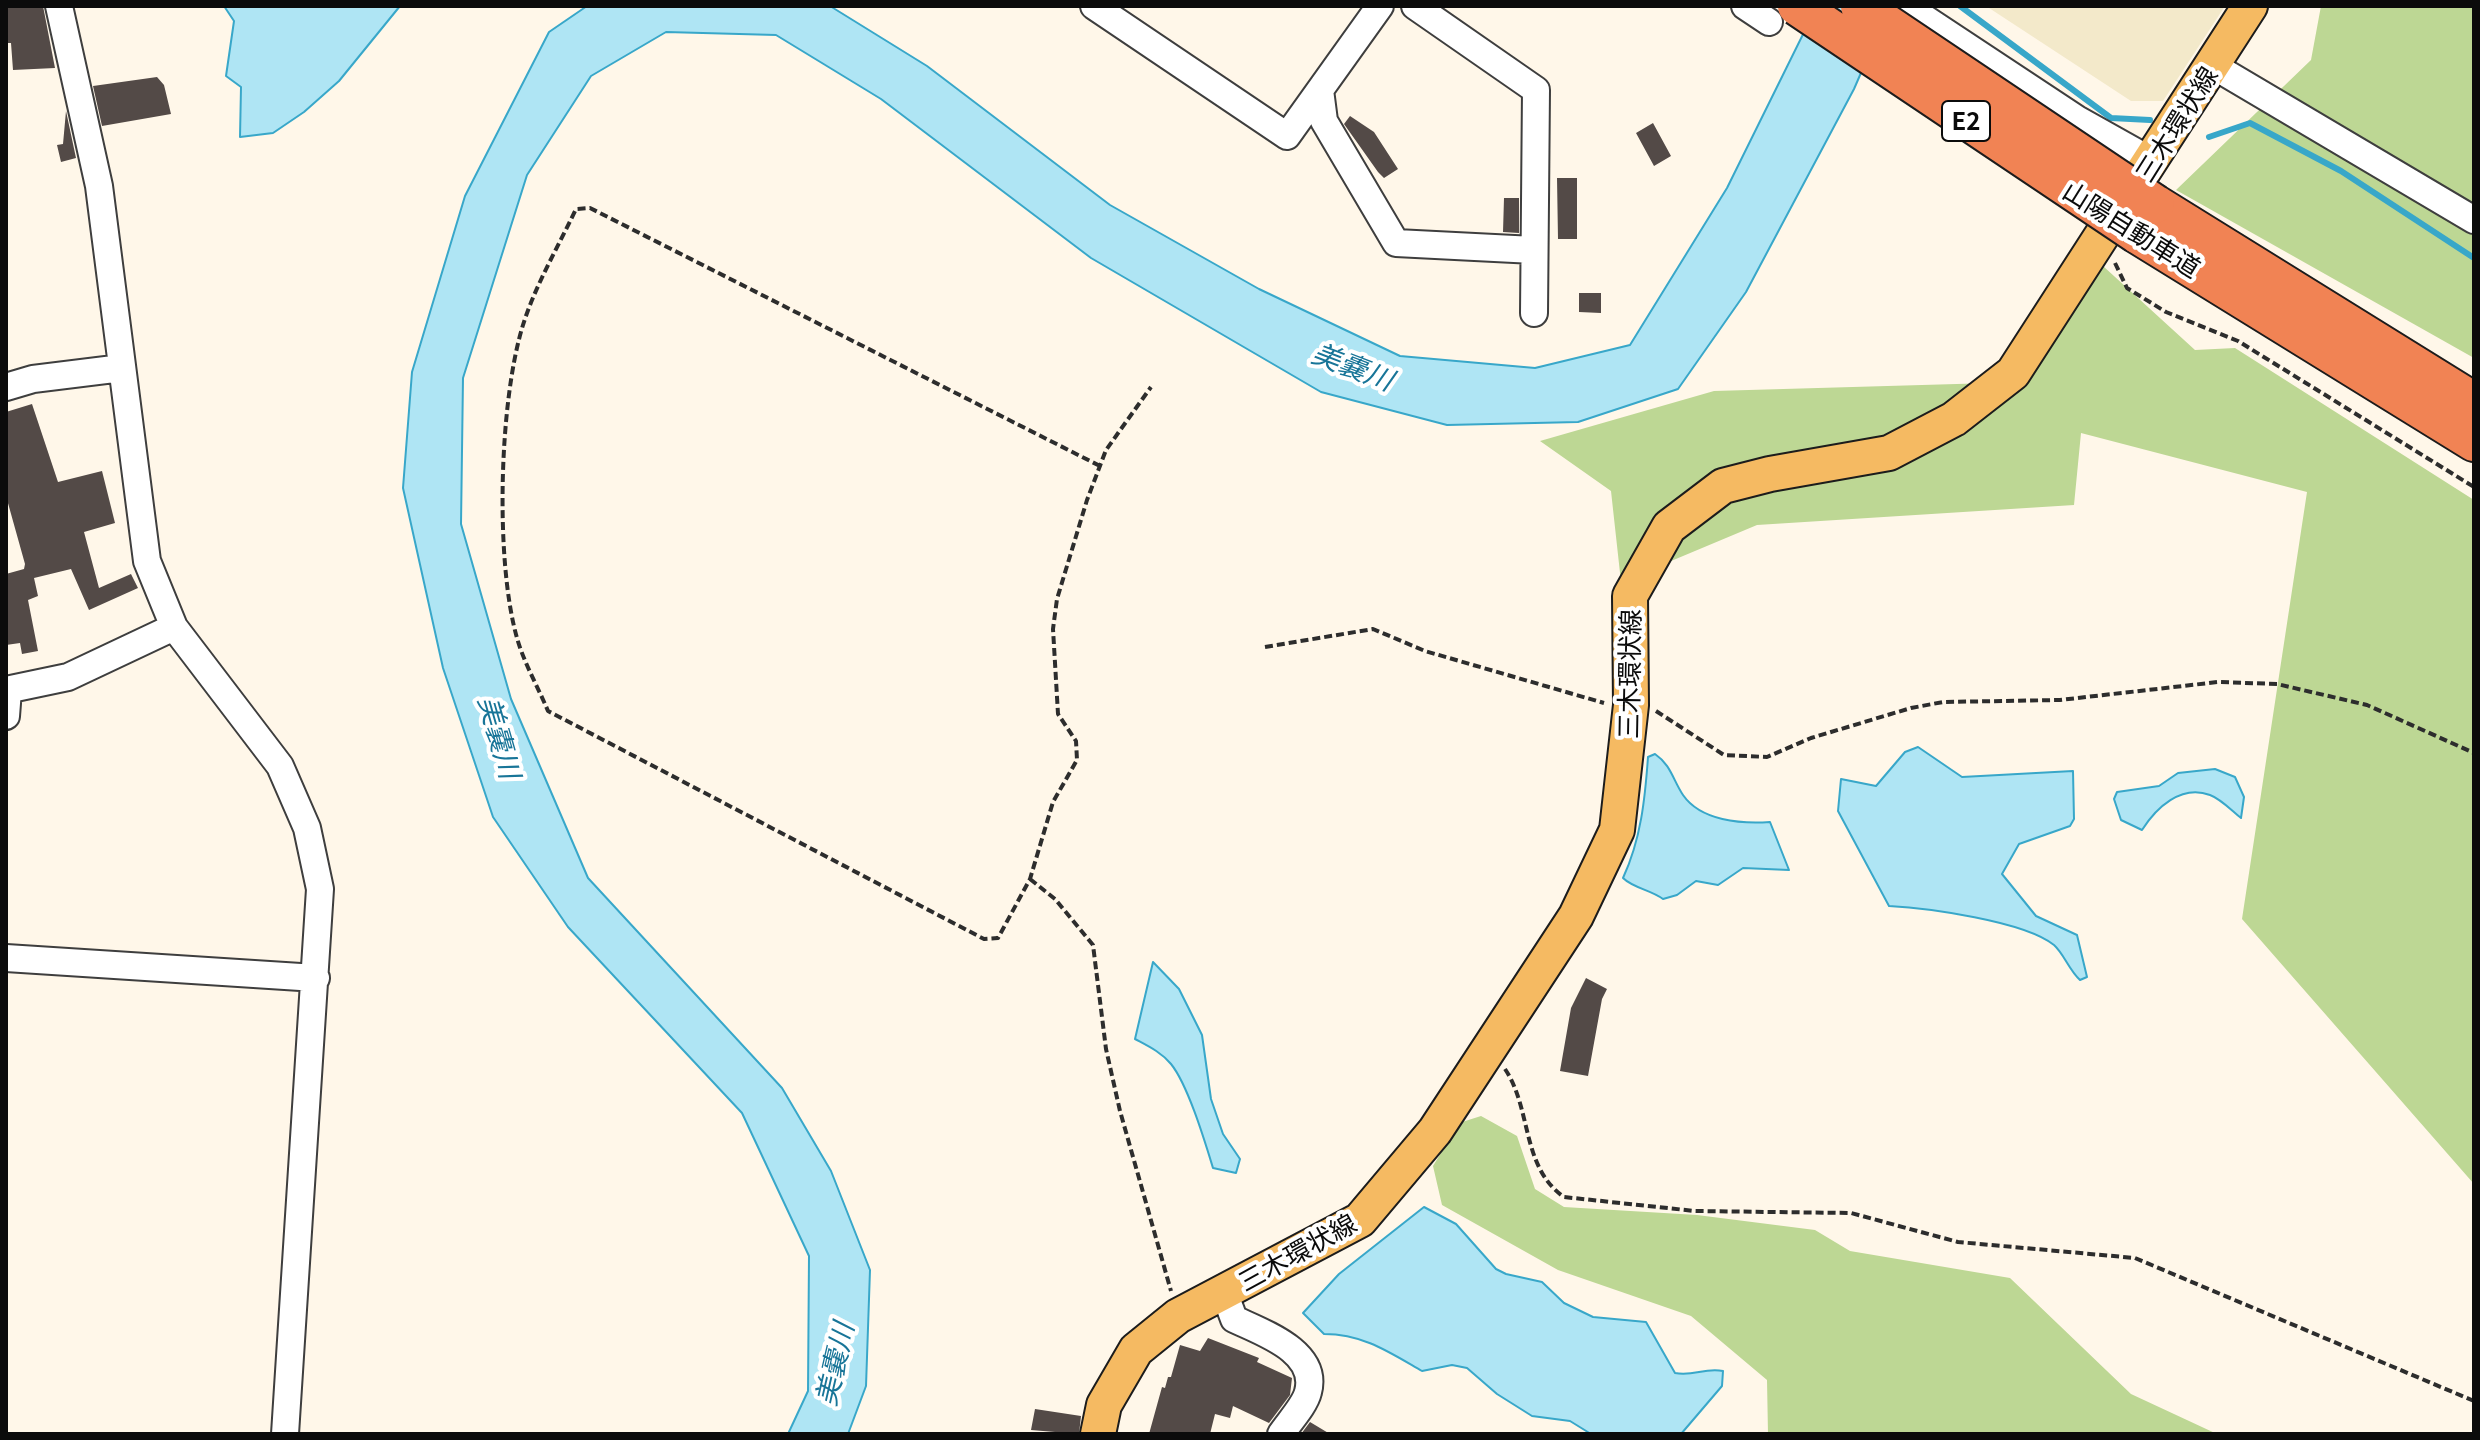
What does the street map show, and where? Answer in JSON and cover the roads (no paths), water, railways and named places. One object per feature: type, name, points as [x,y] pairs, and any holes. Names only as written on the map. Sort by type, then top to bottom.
[{"type":"highway","name":"山陽自動車道","points":[[1860,6],[2146,219],[2474,442]]},
{"type":"highway","name":"山陽自動車道","points":[[1783,14],[2474,402]]},
{"type":"main road","name":"三木環状線","points":[[1098,1434],[1104,1405],[1136,1350],[1178,1316],[1360,1220],[1435,1131],[1576,916],[1617,830],[1631,705],[1630,596],[1669,527],[1723,486],[1770,474],[1889,453],[1954,419],[2013,373],[2250,6]]},
{"type":"street","points":[[59,6],[99,186],[147,561],[174,627],[280,766],[307,828],[320,889],[285,1434]]},
{"type":"street","points":[[1094,6],[1287,136],[1380,6]]},
{"type":"street","points":[[1415,6],[1536,90],[1534,313]]},
{"type":"street","points":[[1745,6],[1783,14]]},
{"type":"street","points":[[1915,12],[2077,119],[2152,161]]},
{"type":"street","points":[[2212,65],[2474,220]]},
{"type":"street","points":[[1320,90],[1324,121],[1396,243],[1534,250]]},
{"type":"street","points":[[6,387],[33,379],[122,368]]},
{"type":"street","points":[[7,698],[68,677],[174,627]]},
{"type":"street","points":[[6,958],[316,978]]},
{"type":"street","points":[[1224,1292],[1234,1319],[1293,1349],[1306,1370],[1309,1392],[1281,1434]]},
{"type":"water","points":[[224,6],[400,6],[339,81],[304,112],[273,133],[240,137],[241,87],[226,76],[234,21]]},
{"type":"water","name":"美嚢川","points":[[587,6],[830,6],[927,66],[1110,205],[1259,289],[1400,356],[1535,368],[1630,345],[1727,188],[1817,6],[1890,6],[1854,89],[1746,292],[1678,389],[1578,422],[1447,425],[1321,392],[1091,258],[881,99],[776,35],[666,32],[591,76],[527,175],[463,378],[461,524],[511,699],[588,878],[782,1088],[831,1171],[870,1270],[866,1386],[848,1434],[788,1434],[808,1391],[809,1256],[742,1113],[568,927],[493,817],[443,668],[403,488],[412,372],[465,196],[549,32]]},
{"type":"water","points":[[1918,747],[1962,777],[2073,771],[2074,819],[2070,826],[2019,844],[2002,874],[2036,916],[2077,935],[2087,977],[2080,980],[2054,945],[2021,929],[1950,913],[1889,906],[1838,811],[1841,779],[1876,786],[1905,752]]},
{"type":"water","points":[[1655,754],[1668,768],[1683,795],[1700,810],[1722,819],[1770,822],[1789,870],[1743,868],[1718,885],[1696,881],[1677,895],[1663,899],[1623,878],[1638,834],[1648,757]]},
{"type":"water","points":[[2215,769],[2235,777],[2244,797],[2241,818],[2218,799],[2199,792],[2179,795],[2170,800],[2142,830],[2121,820],[2114,799],[2117,792],[2159,786],[2178,773]]},
{"type":"water","points":[[1153,962],[1179,989],[1202,1035],[1211,1099],[1223,1134],[1240,1159],[1236,1173],[1213,1168],[1177,1073],[1163,1056],[1135,1039]]},
{"type":"water","points":[[1424,1207],[1456,1224],[1496,1269],[1542,1282],[1564,1303],[1593,1317],[1646,1322],[1675,1373],[1723,1371],[1722,1386],[1681,1434],[1591,1434],[1570,1421],[1532,1416],[1497,1394],[1467,1368],[1452,1365],[1422,1371],[1363,1341],[1324,1334],[1303,1313],[1339,1274]]},
{"type":"waterway","points":[[1960,6],[2111,118],[2150,120]]},
{"type":"waterway","points":[[2209,137],[2250,123],[2341,171],[2474,258]]}]
